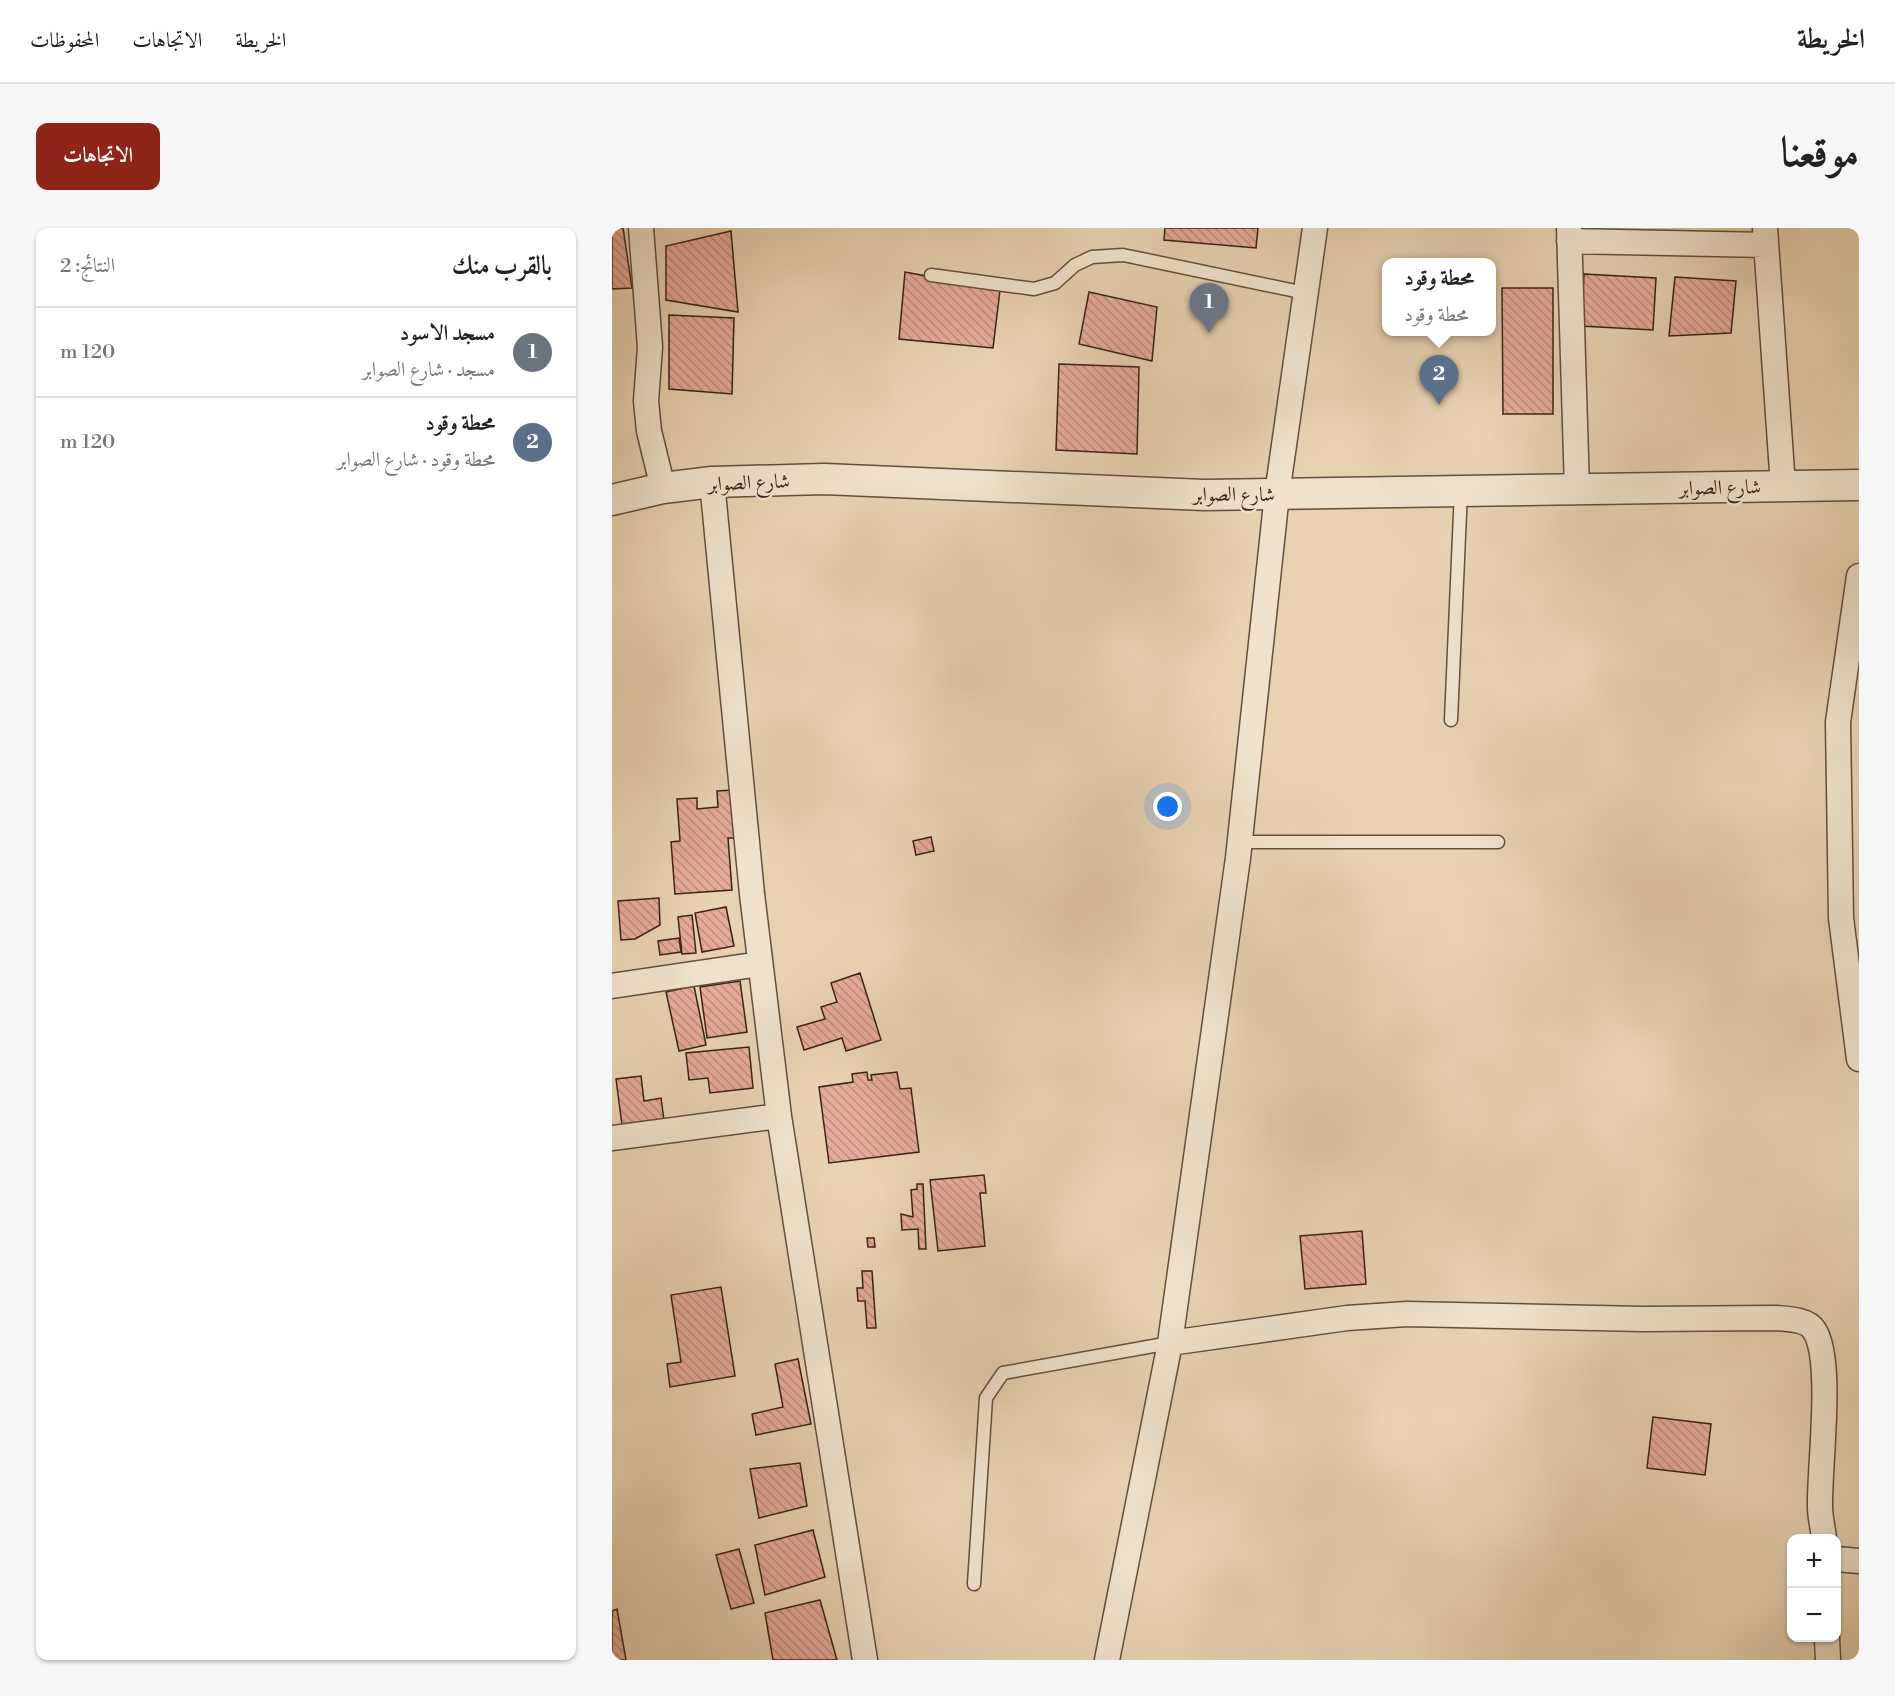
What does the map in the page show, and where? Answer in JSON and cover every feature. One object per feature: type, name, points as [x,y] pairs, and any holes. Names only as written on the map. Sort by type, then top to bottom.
[{"type":"street","points":[[641,228],[650,347],[646,401],[649,431],[663,488]]},
{"type":"street","points":[[1107,1660],[1170,1343],[1240,842],[1277,494],[1315,228]]},
{"type":"street","points":[[1577,489],[1569,235],[1766,237],[1783,486]]},
{"type":"street","name":"شارع الصوابر","points":[[612,500],[663,488],[712,482],[824,479],[1204,495],[1859,485]]},
{"type":"street","points":[[712,482],[760,964],[779,1116],[865,1660]]},
{"type":"street","points":[[1859,576],[1838,722],[1841,918],[1859,1059]]},
{"type":"street","points":[[612,986],[760,964]]},
{"type":"street","points":[[612,1138],[779,1116]]},
{"type":"street","points":[[1170,1343],[1347,1318],[1407,1314],[1797,1320],[1812,1327],[1821,1342],[1825,1369],[1820,1508],[1823,1534]]},
{"type":"street","points":[[1841,1559],[1859,1561]]},
{"type":"street","points":[[1827,1642],[1828,1660]]},
{"type":"lane","points":[[931,275],[1034,289],[1055,283],[1075,265],[1092,257],[1123,255],[1305,293]]},
{"type":"lane","points":[[1451,720],[1461,490]]},
{"type":"lane","points":[[1240,842],[1498,842]]},
{"type":"lane","points":[[974,1584],[986,1398],[1003,1372],[1170,1343]]},
{"type":"building","points":[[612,228],[623,228],[632,288],[612,289]]},
{"type":"building","points":[[1165,228],[1258,228],[1256,248],[1164,240]]},
{"type":"building","points":[[731,231],[738,312],[666,300],[666,246]]},
{"type":"building","points":[[905,272],[1000,290],[993,348],[899,339]]},
{"type":"building","points":[[1584,274],[1656,278],[1653,330],[1581,326]]},
{"type":"building","points":[[1675,277],[1736,281],[1731,333],[1669,336]]},
{"type":"building","points":[[1502,288],[1553,288],[1553,414],[1503,414]]},
{"type":"building","points":[[1089,292],[1157,307],[1152,361],[1079,344]]},
{"type":"building","points":[[669,315],[734,318],[732,394],[669,389]]},
{"type":"building","points":[[1059,364],[1139,367],[1137,454],[1056,450]]},
{"type":"building","points":[[732,790],[735,838],[728,838],[732,890],[675,894],[671,842],[680,841],[677,799],[697,798],[697,809],[718,807],[717,791]]},
{"type":"building","points":[[931,837],[934,851],[916,855],[913,841]]},
{"type":"building","points":[[659,898],[660,925],[635,939],[621,940],[618,901]]},
{"type":"building","points":[[726,907],[734,946],[702,952],[695,913]]},
{"type":"building","points":[[692,915],[696,953],[682,954],[678,917]]},
{"type":"building","points":[[679,938],[681,952],[660,955],[658,941]]},
{"type":"building","points":[[860,973],[881,1040],[846,1051],[842,1038],[804,1050],[797,1027],[825,1019],[821,1007],[837,1002],[831,983]]},
{"type":"building","points":[[740,981],[747,1032],[707,1038],[700,987]]},
{"type":"building","points":[[694,986],[706,1045],[679,1051],[666,992]]},
{"type":"building","points":[[749,1047],[753,1088],[710,1093],[708,1078],[689,1080],[686,1053]]},
{"type":"building","points":[[867,1072],[868,1080],[872,1080],[871,1075],[897,1072],[900,1089],[911,1088],[919,1152],[829,1163],[819,1087],[853,1082],[852,1074]]},
{"type":"building","points":[[641,1076],[644,1101],[661,1098],[664,1120],[622,1125],[616,1079]]},
{"type":"building","points":[[984,1175],[986,1193],[980,1193],[985,1246],[938,1251],[930,1180]]},
{"type":"building","points":[[917,1184],[923,1184],[926,1249],[919,1249],[918,1229],[902,1230],[901,1214],[913,1217],[911,1190],[917,1189]]},
{"type":"building","points":[[1362,1231],[1366,1284],[1305,1289],[1300,1236]]},
{"type":"building","points":[[867,1238],[874,1238],[875,1247],[868,1247]]},
{"type":"building","points":[[862,1271],[872,1271],[876,1328],[867,1328],[865,1301],[858,1301],[857,1288],[863,1288]]},
{"type":"building","points":[[721,1287],[735,1376],[670,1387],[667,1364],[681,1362],[671,1295]]},
{"type":"building","points":[[798,1359],[811,1424],[756,1435],[752,1414],[783,1407],[775,1364]]},
{"type":"building","points":[[1653,1417],[1711,1424],[1705,1475],[1647,1468]]},
{"type":"building","points":[[800,1463],[807,1506],[759,1518],[750,1469]]},
{"type":"building","points":[[813,1530],[825,1577],[765,1595],[755,1545]]},
{"type":"building","points":[[739,1549],[754,1603],[731,1609],[716,1555]]},
{"type":"building","points":[[820,1600],[837,1660],[773,1660],[765,1613]]},
{"type":"building","points":[[617,1609],[626,1660],[612,1660],[612,1611]]},
{"type":"place","name":"مسجد الاسود","points":[[1209,333]]},
{"type":"place","name":"محطة وقود","points":[[1439,405]]}]
